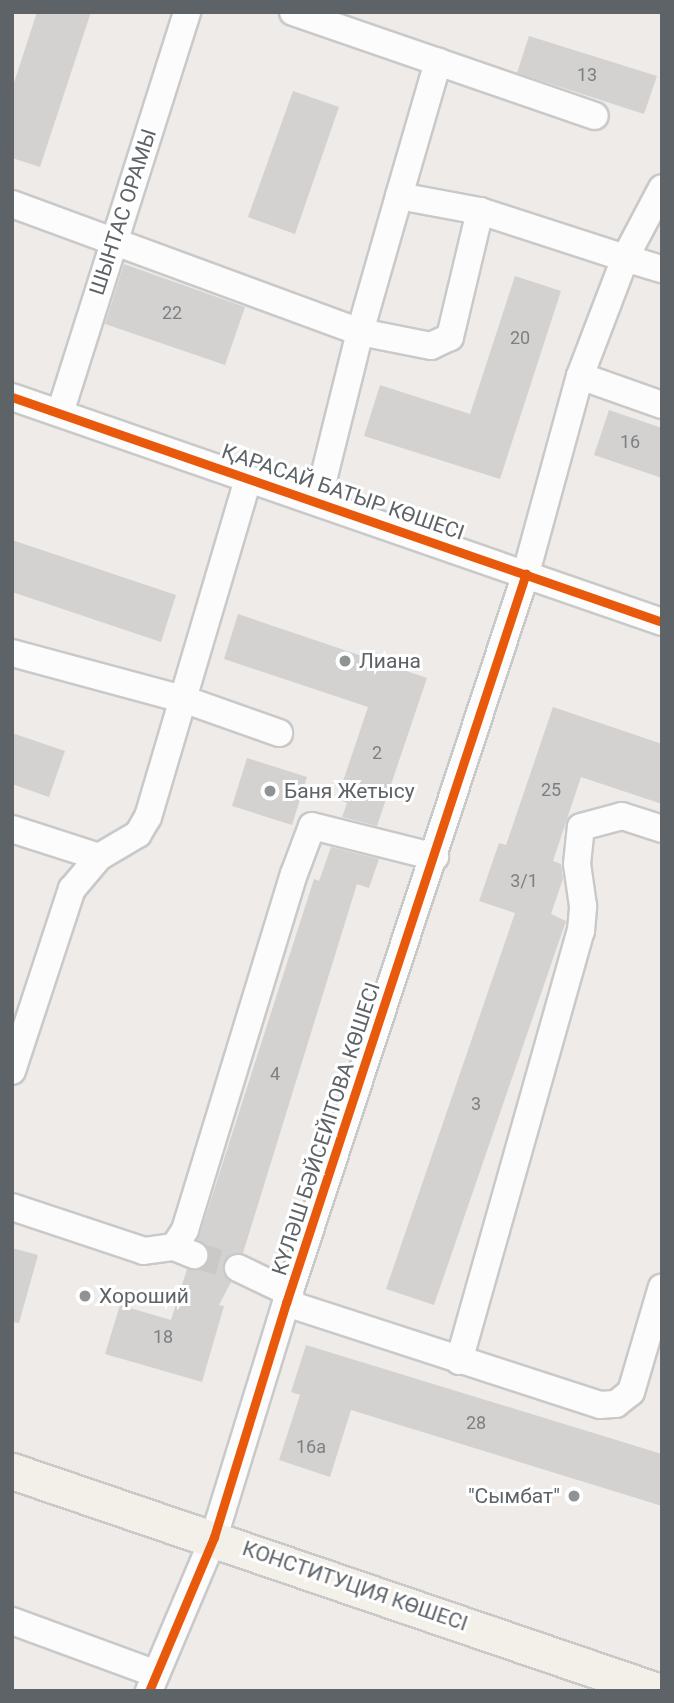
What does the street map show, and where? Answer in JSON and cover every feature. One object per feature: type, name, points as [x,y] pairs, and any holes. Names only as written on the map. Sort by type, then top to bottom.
[{"type":"main road","name":"КОНСТИТУЦИЯ КӨШЕСІ","points":[[12,1471],[214,1537],[653,1690]]},
{"type":"street","name":"ШЫНТАС ОРАМЫ","points":[[60,413],[187,12]]},
{"type":"street","points":[[293,12],[595,116]]},
{"type":"street","points":[[318,501],[360,332],[438,62]]},
{"type":"street","name":"КҮЛӘШ БӘЙСЕЙІТОВА КӨШЕСІ","points":[[153,1682],[214,1537],[288,1298],[435,857],[526,573],[580,376],[625,258],[662,188]]},
{"type":"street","points":[[399,196],[480,211],[662,270]]},
{"type":"street","points":[[12,204],[360,332],[431,346],[450,337],[480,211]]},
{"type":"street","points":[[580,376],[662,405]]},
{"type":"street","name":"ҚАРАСАЙ БАТЫР КӨШЕСІ","points":[[12,397],[662,622]]},
{"type":"street","points":[[12,1071],[72,889],[99,857],[138,834],[148,817],[248,479]]},
{"type":"street","points":[[12,653],[183,699],[279,733]]},
{"type":"street","points":[[459,1360],[581,930],[583,906],[577,864],[581,827],[622,816],[662,829]]},
{"type":"street","points":[[12,1207],[144,1251],[184,1251],[185,1230],[289,887],[313,826],[435,857]]},
{"type":"street","points":[[12,829],[99,857]]},
{"type":"street","points":[[238,1268],[288,1298],[459,1360],[600,1405],[616,1404],[631,1392],[662,1287]]},
{"type":"street","points":[[12,1621],[153,1682]]},
{"type":"building","points":[[37,12],[91,12],[40,167],[12,158],[12,89]]},
{"type":"building","points":[[529,36],[657,76],[644,114],[517,73]]},
{"type":"building","points":[[293,91],[339,107],[295,234],[248,217]]},
{"type":"building","points":[[124,264],[245,307],[225,365],[105,324]]},
{"type":"building","points":[[515,276],[561,291],[500,479],[364,436],[380,385],[470,414]]},
{"type":"building","points":[[609,410],[662,428],[662,478],[594,455]]},
{"type":"building","points":[[12,540],[176,595],[161,642],[12,592]]},
{"type":"building","points":[[238,614],[427,678],[377,826],[342,817],[347,803],[337,799],[368,707],[224,659]]},
{"type":"building","points":[[553,707],[662,744],[662,804],[581,777],[553,861],[561,864],[563,879],[551,914],[566,921],[434,1305],[386,1289],[515,913],[479,901],[499,843],[506,845]]},
{"type":"building","points":[[12,733],[65,751],[49,797],[12,784]]},
{"type":"building","name":"Баня Жетысу","points":[[247,758],[307,777],[292,825],[232,806]]},
{"type":"building","points":[[331,847],[379,859],[369,888],[357,884],[243,1253],[230,1255],[224,1262],[225,1276],[231,1282],[219,1305],[224,1306],[202,1382],[105,1354],[120,1305],[171,1320],[187,1269],[197,1270],[208,1261],[207,1246],[198,1240],[314,879],[319,881]]},
{"type":"building","points":[[12,1248],[38,1255],[19,1323],[12,1322]]},
{"type":"building","points":[[306,1345],[662,1454],[662,1506],[351,1410],[330,1477],[279,1460],[300,1395],[291,1392]]},
{"type":"tunnel","points":[[194,1255],[238,1268]]},
{"type":"cycle path","points":[[12,397],[662,622]]},
{"type":"cycle path","points":[[149,1691],[214,1537],[286,1303],[526,573]]},
{"type":"place","name":"Лиана","points":[[345,661]]},
{"type":"place","name":"Баня Жетысу","points":[[270,791]]},
{"type":"place","name":"Хороший","points":[[85,1296]]},
{"type":"place","name":"\"Сымбат\"","points":[[574,1496]]}]
